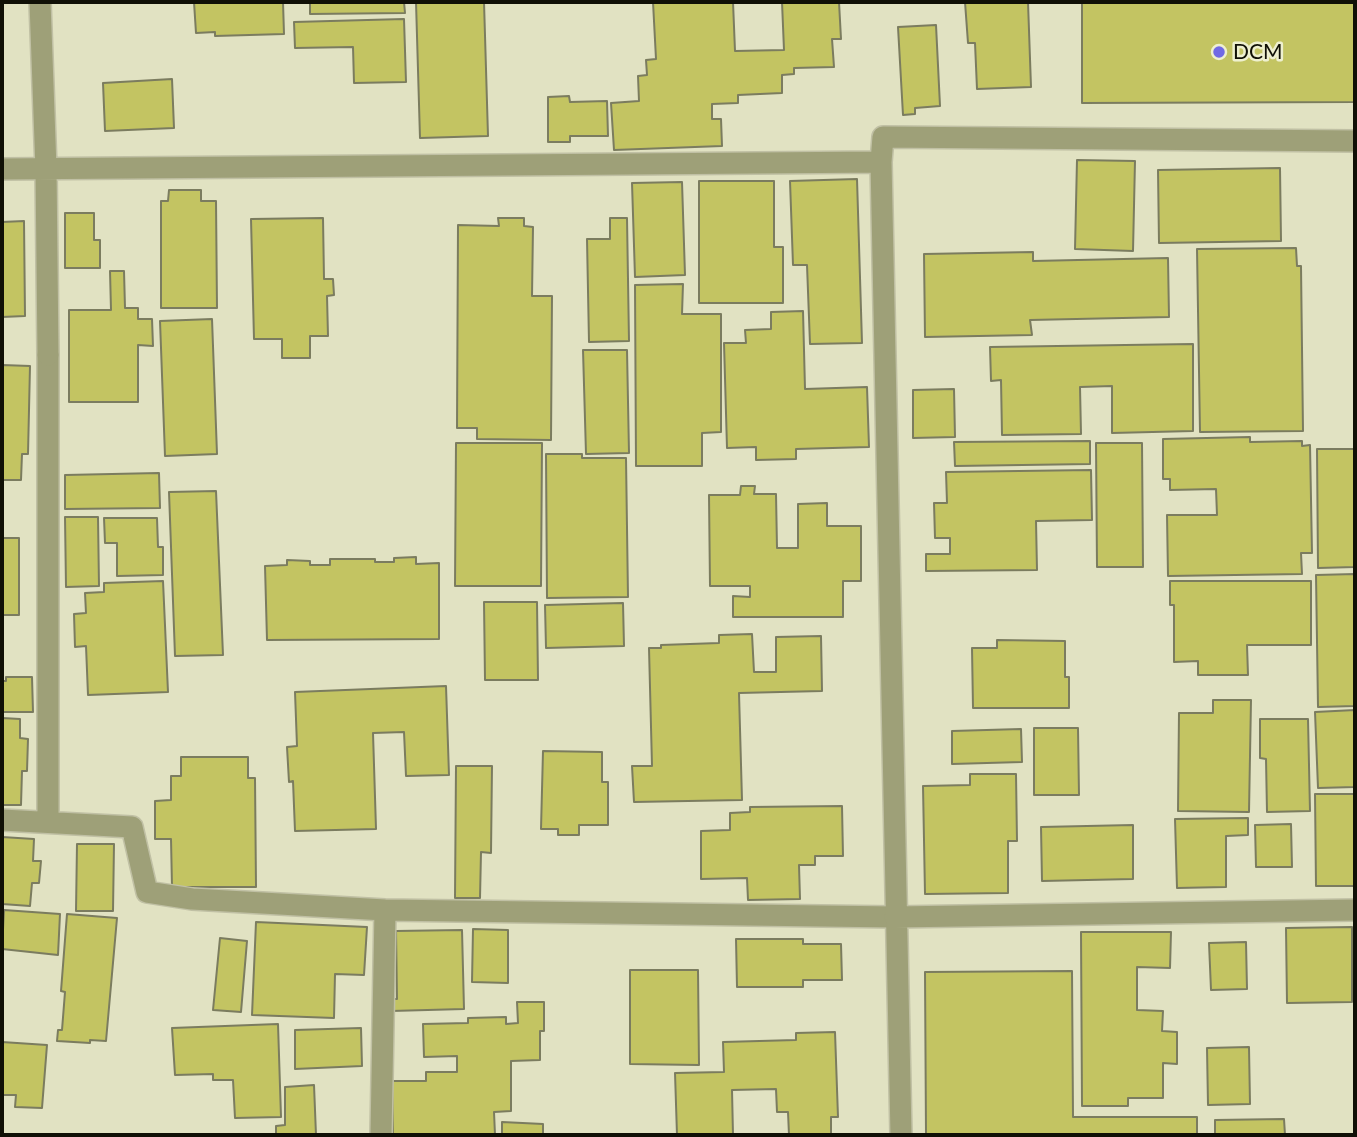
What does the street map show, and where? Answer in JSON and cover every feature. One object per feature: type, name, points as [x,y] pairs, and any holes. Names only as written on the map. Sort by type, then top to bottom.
[{"type":"street","points":[[40,2],[46,169],[48,355],[48,822]]},
{"type":"street","points":[[901,1135],[881,162],[883,137],[1355,141]]},
{"type":"street","points":[[2,169],[881,162]]},
{"type":"street","points":[[2,820],[132,827],[147,892],[192,900],[385,910],[895,917],[1355,910]]},
{"type":"street","points":[[381,1135],[385,910]]},
{"type":"building","points":[[194,2],[283,2],[284,34],[215,36],[215,32],[196,33]]},
{"type":"building","points":[[310,2],[404,2],[405,13],[310,14]]},
{"type":"building","points":[[416,2],[484,2],[488,136],[420,138]]},
{"type":"building","points":[[653,2],[733,2],[735,51],[784,50],[782,2],[839,2],[841,39],[832,39],[834,67],[794,68],[794,74],[782,75],[782,93],[738,95],[738,103],[712,104],[712,119],[721,119],[722,146],[614,150],[611,103],[639,101],[638,76],[647,75],[646,60],[656,59]]},
{"type":"building","points":[[965,2],[1028,2],[1031,87],[977,89],[975,43],[968,43]]},
{"type":"building","name":"DCM","points":[[1082,2],[1355,2],[1355,102],[1082,103]]},
{"type":"building","points":[[404,19],[406,82],[354,83],[353,47],[295,48],[294,22]]},
{"type":"building","points":[[936,25],[940,106],[915,108],[915,114],[903,115],[898,27]]},
{"type":"building","points":[[172,79],[174,128],[105,131],[103,83]]},
{"type":"building","points":[[569,96],[570,102],[607,101],[608,136],[570,136],[570,142],[548,142],[548,97]]},
{"type":"building","points":[[1077,160],[1135,161],[1133,251],[1075,249]]},
{"type":"building","points":[[1280,168],[1281,241],[1159,243],[1158,170]]},
{"type":"building","points":[[857,179],[862,343],[810,344],[807,265],[793,265],[790,181]]},
{"type":"building","points":[[699,181],[774,181],[774,247],[783,247],[783,303],[699,303]]},
{"type":"building","points":[[682,182],[685,275],[635,277],[632,183]]},
{"type":"building","points":[[169,190],[201,190],[201,201],[216,201],[217,308],[161,308],[161,201],[168,201]]},
{"type":"building","points":[[65,213],[94,213],[94,240],[100,240],[100,268],[65,268]]},
{"type":"building","points":[[323,218],[324,279],[333,279],[334,295],[327,296],[328,336],[310,336],[310,358],[282,358],[282,339],[254,339],[251,219]]},
{"type":"building","points":[[498,218],[524,218],[524,226],[533,227],[532,296],[552,296],[551,440],[477,439],[477,428],[457,428],[458,225],[499,226]]},
{"type":"building","points":[[610,218],[627,218],[629,341],[589,342],[587,239],[610,239]]},
{"type":"building","points":[[24,221],[25,316],[2,317],[2,222]]},
{"type":"building","points":[[1296,248],[1297,266],[1301,266],[1303,431],[1200,432],[1197,249]]},
{"type":"building","points":[[1033,252],[1033,261],[1168,258],[1169,317],[1030,320],[1032,335],[925,337],[924,254]]},
{"type":"building","points":[[110,271],[124,271],[125,308],[138,308],[138,319],[152,319],[153,346],[138,345],[138,402],[69,402],[69,310],[111,310]]},
{"type":"building","points":[[683,284],[682,314],[721,314],[721,432],[702,433],[702,466],[636,466],[635,285]]},
{"type":"building","points":[[803,311],[805,389],[867,387],[869,447],[796,449],[796,459],[756,460],[756,447],[727,448],[724,343],[746,343],[745,330],[771,329],[771,312]]},
{"type":"building","points":[[212,319],[217,454],[165,456],[160,321]]},
{"type":"building","points":[[1193,344],[1193,431],[1112,433],[1112,386],[1080,387],[1081,434],[1002,435],[1001,380],[991,381],[990,347]]},
{"type":"building","points":[[583,350],[627,350],[629,453],[586,454]]},
{"type":"building","points":[[2,365],[30,366],[28,454],[22,454],[21,480],[2,480]]},
{"type":"building","points":[[954,389],[955,437],[913,438],[913,390]]},
{"type":"building","points":[[1250,437],[1250,442],[1302,441],[1302,446],[1310,445],[1312,553],[1301,553],[1302,574],[1168,576],[1167,515],[1217,515],[1216,489],[1170,490],[1170,479],[1163,479],[1163,439]]},
{"type":"building","points":[[1090,441],[1090,464],[955,466],[954,442]]},
{"type":"building","points":[[456,443],[542,443],[541,586],[455,586]]},
{"type":"building","points":[[1096,443],[1142,443],[1143,567],[1097,567]]},
{"type":"building","points":[[1317,449],[1355,449],[1355,567],[1318,568]]},
{"type":"building","points":[[546,454],[582,454],[582,458],[626,458],[628,597],[547,598]]},
{"type":"building","points":[[1091,470],[1092,520],[1036,521],[1037,570],[926,571],[926,554],[950,554],[950,538],[935,538],[934,503],[947,503],[946,472]]},
{"type":"building","points":[[159,473],[160,508],[65,509],[65,475]]},
{"type":"building","points":[[741,486],[755,486],[754,494],[776,494],[777,548],[798,548],[798,504],[827,503],[827,526],[861,526],[861,581],[843,581],[843,617],[733,617],[733,596],[750,597],[750,586],[710,586],[709,495],[740,495]]},
{"type":"building","points":[[216,491],[223,655],[175,656],[169,492]]},
{"type":"building","points":[[65,517],[98,517],[99,586],[66,587]]},
{"type":"building","points":[[104,518],[157,518],[158,547],[163,547],[163,575],[117,576],[117,543],[105,543]]},
{"type":"building","points":[[2,538],[19,538],[19,615],[2,615]]},
{"type":"building","points":[[416,557],[416,564],[439,563],[439,639],[267,640],[265,566],[287,565],[287,560],[310,561],[310,565],[330,565],[330,559],[375,559],[375,562],[394,562],[394,558]]},
{"type":"building","points":[[1355,574],[1355,706],[1318,707],[1316,575]]},
{"type":"building","points":[[163,581],[168,692],[88,695],[86,646],[75,647],[74,614],[86,613],[85,593],[104,592],[104,583]]},
{"type":"building","points":[[1170,581],[1311,581],[1311,645],[1247,645],[1248,675],[1198,675],[1198,661],[1174,662],[1174,605],[1170,605]]},
{"type":"building","points":[[484,602],[537,602],[538,680],[485,680]]},
{"type":"building","points":[[623,603],[624,646],[546,648],[545,605]]},
{"type":"building","points":[[752,634],[754,672],[776,672],[776,637],[821,636],[822,691],[739,693],[742,800],[634,802],[632,766],[652,766],[649,648],[661,648],[661,645],[719,643],[719,635]]},
{"type":"building","points":[[997,640],[1065,641],[1065,677],[1069,677],[1069,708],[973,708],[972,648],[997,648]]},
{"type":"building","points":[[6,677],[32,677],[33,712],[2,712],[2,681],[6,681]]},
{"type":"building","points":[[446,686],[449,775],[406,776],[404,732],[373,733],[376,829],[295,831],[293,781],[289,782],[287,747],[297,746],[295,692]]},
{"type":"building","points":[[1213,700],[1251,700],[1249,812],[1178,811],[1179,713],[1213,713]]},
{"type":"building","points":[[1355,710],[1355,787],[1318,788],[1315,712]]},
{"type":"building","points":[[2,718],[20,719],[20,738],[28,739],[27,771],[22,771],[21,805],[2,805]]},
{"type":"building","points":[[1260,719],[1308,719],[1310,811],[1267,812],[1266,759],[1260,758]]},
{"type":"building","points":[[1034,728],[1078,728],[1079,795],[1034,795]]},
{"type":"building","points":[[1021,729],[1022,762],[952,764],[952,731]]},
{"type":"building","points":[[543,751],[602,752],[602,782],[608,782],[608,825],[579,825],[579,835],[558,835],[558,829],[541,829]]},
{"type":"building","points":[[181,757],[248,757],[248,778],[255,778],[256,887],[172,887],[171,839],[155,839],[155,801],[171,800],[171,776],[181,776]]},
{"type":"building","points":[[456,766],[492,766],[491,853],[481,852],[480,898],[455,898]]},
{"type":"building","points":[[970,774],[1016,774],[1017,841],[1008,841],[1008,893],[925,894],[923,786],[970,785]]},
{"type":"building","points":[[1315,794],[1355,794],[1355,886],[1316,886]]},
{"type":"building","points":[[842,806],[843,856],[815,856],[815,865],[799,865],[800,899],[748,900],[747,878],[701,879],[701,831],[730,830],[730,813],[750,812],[750,807]]},
{"type":"building","points":[[1248,818],[1248,835],[1226,836],[1226,887],[1177,888],[1175,819]]},
{"type":"building","points":[[1291,824],[1292,867],[1256,867],[1255,825]]},
{"type":"building","points":[[1133,825],[1133,879],[1042,881],[1041,827]]},
{"type":"building","points":[[2,837],[34,839],[33,861],[41,861],[39,883],[32,883],[30,906],[2,904]]},
{"type":"building","points":[[77,844],[114,844],[113,911],[76,911]]},
{"type":"building","points":[[4,910],[60,914],[58,955],[2,949]]},
{"type":"building","points":[[67,914],[117,918],[106,1041],[57,1041],[58,1030],[62,1030],[65,992],[61,991]]},
{"type":"building","points":[[256,922],[367,927],[364,975],[335,974],[334,1018],[252,1015]]},
{"type":"building","points":[[1352,927],[1352,1002],[1287,1003],[1286,928]]},
{"type":"building","points":[[473,929],[508,930],[508,983],[472,982]]},
{"type":"building","points":[[462,930],[464,1009],[391,1011],[391,999],[397,999],[396,931]]},
{"type":"building","points":[[1081,932],[1171,932],[1170,968],[1137,967],[1137,1010],[1163,1011],[1162,1031],[1177,1032],[1177,1064],[1163,1063],[1163,1098],[1128,1098],[1128,1106],[1082,1106]]},
{"type":"building","points":[[220,938],[247,941],[241,1012],[213,1010]]},
{"type":"building","points":[[736,939],[803,939],[803,944],[841,944],[842,980],[803,980],[803,987],[737,987]]},
{"type":"building","points":[[1246,942],[1247,989],[1211,990],[1209,943]]},
{"type":"building","points":[[630,970],[698,970],[699,1065],[630,1064]]},
{"type":"building","points":[[1072,971],[1073,1117],[1197,1117],[1197,1135],[926,1135],[925,972]]},
{"type":"building","points":[[517,1002],[544,1002],[540,1060],[511,1061],[511,1111],[494,1112],[495,1135],[393,1135],[392,1081],[426,1081],[426,1072],[457,1072],[457,1056],[424,1057],[423,1024],[468,1023],[468,1018],[506,1017],[506,1024],[518,1023]]},
{"type":"building","points":[[278,1024],[281,1117],[235,1118],[233,1080],[213,1080],[213,1074],[175,1075],[172,1028]]},
{"type":"building","points":[[361,1028],[362,1066],[295,1069],[295,1030]]},
{"type":"building","points":[[835,1032],[838,1117],[831,1117],[831,1135],[789,1135],[788,1112],[777,1112],[776,1089],[732,1090],[733,1135],[677,1135],[675,1073],[724,1072],[723,1042],[796,1040],[796,1033]]},
{"type":"building","points":[[2,1042],[47,1045],[42,1108],[15,1107],[16,1095],[2,1095]]},
{"type":"building","points":[[1249,1047],[1250,1104],[1208,1105],[1207,1048]]},
{"type":"building","points":[[314,1085],[316,1135],[276,1135],[276,1126],[285,1125],[285,1087]]},
{"type":"building","points":[[1284,1119],[1285,1135],[1215,1135],[1215,1120]]},
{"type":"building","points":[[502,1122],[543,1124],[543,1135],[502,1135]]},
{"type":"place","name":"DCM","points":[[1219,52]]}]
